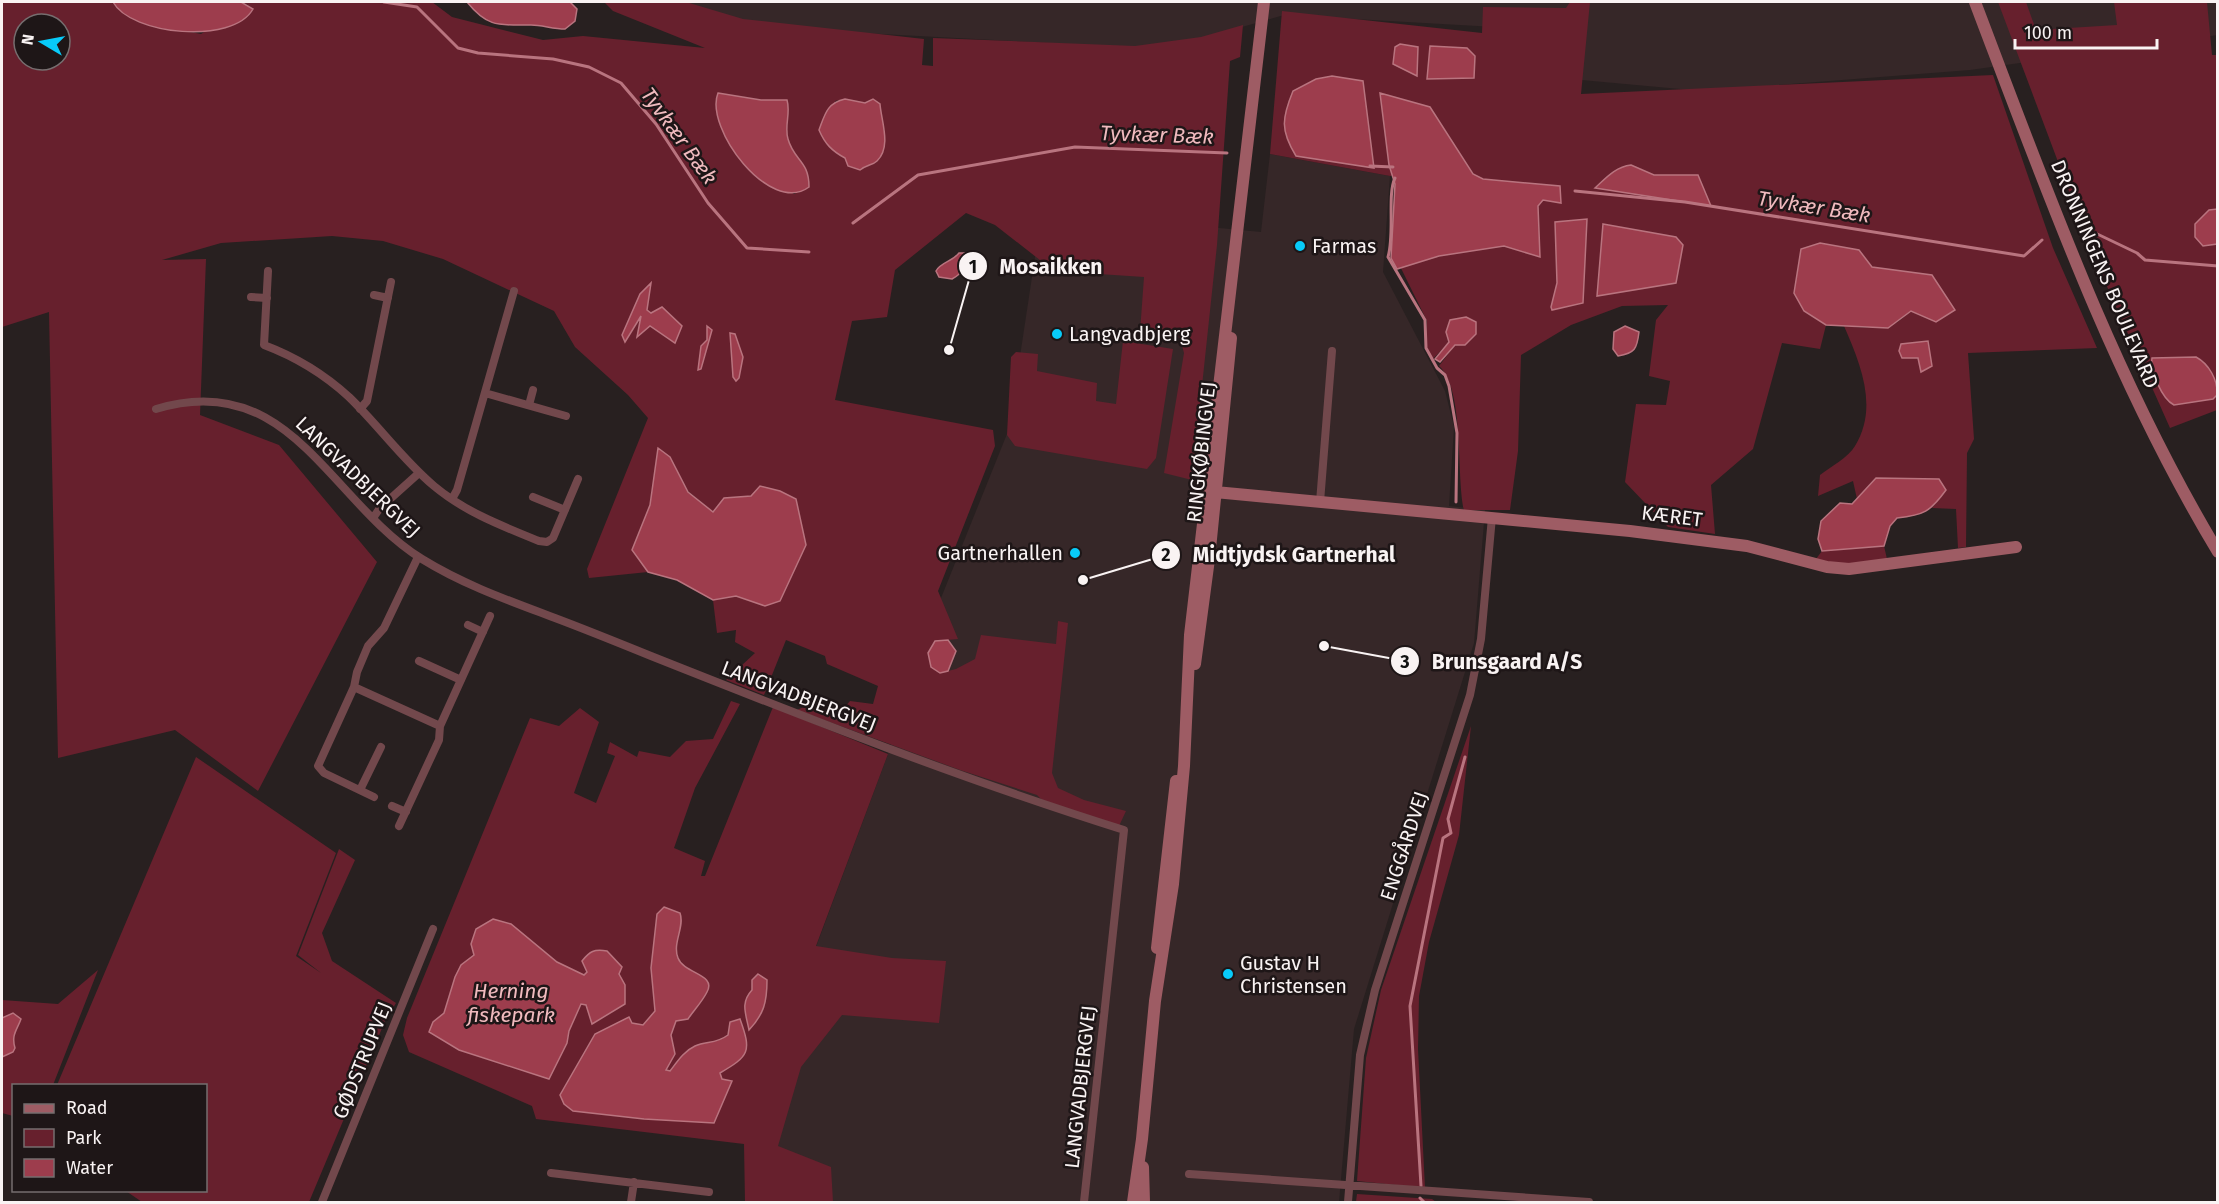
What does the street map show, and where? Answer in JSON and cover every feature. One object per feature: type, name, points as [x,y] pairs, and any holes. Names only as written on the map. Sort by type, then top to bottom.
[{"type":"street","name":"RINGKØBINGVEJ","points":[[1188,702],[1193,611],[1218,388],[1230,313],[1264,2]]},
{"type":"street","name":"DRONNINGENS BOULEVARD","points":[[1975,2],[2060,224],[2109,341],[2168,463],[2217,552]]},
{"type":"street","points":[[268,271],[264,345],[287,354],[322,375],[360,409],[419,473],[470,512],[538,541],[547,542],[553,538],[578,478]]},
{"type":"street","points":[[360,409],[367,400],[391,282]]},
{"type":"street","points":[[452,499],[457,490],[514,291]]},
{"type":"street","points":[[374,295],[388,298]]},
{"type":"street","points":[[251,297],[267,298]]},
{"type":"street","name":"RINGKØBINGVEJ","points":[[1133,1203],[1142,1138],[1155,1001],[1173,884],[1184,735],[1198,648],[1230,364],[1230,313]]},
{"type":"street","points":[[1320,502],[1332,351]]},
{"type":"street","points":[[529,405],[533,390]]},
{"type":"street","points":[[485,393],[566,416]]},
{"type":"street","name":"LANGVADBJERGVEJ","points":[[156,410],[179,402],[209,401],[246,408],[278,423],[298,439],[373,518],[418,557],[472,586],[771,704],[1039,804],[1124,830],[1084,1203]]},
{"type":"street","points":[[373,518],[380,508],[419,473]]},
{"type":"street","name":"KÆRET","points":[[1215,492],[1492,517],[1747,546],[1827,567],[1849,568],[2016,547]]},
{"type":"street","points":[[533,497],[565,510]]},
{"type":"street","name":"ENGGÅRDVEJ","points":[[1348,1203],[1360,1055],[1375,990],[1470,695],[1480,639],[1492,517]]},
{"type":"street","points":[[374,797],[324,773],[318,766],[354,687],[357,672],[369,646],[384,628],[418,557]]},
{"type":"street","points":[[399,826],[439,740],[440,726],[490,616]]},
{"type":"street","points":[[468,625],[483,632]]},
{"type":"street","points":[[419,661],[461,680]]},
{"type":"street","points":[[354,687],[440,726]]},
{"type":"street","points":[[360,790],[381,747]]},
{"type":"street","points":[[392,806],[406,812]]},
{"type":"street","name":"GØDSTRUPVEJ","points":[[322,1203],[433,929]]},
{"type":"street","name":"RINGKØBINGVEJ","points":[[1142,1138],[1144,1203]]},
{"type":"street","points":[[551,1173],[709,1192]]},
{"type":"street","points":[[1189,1174],[1589,1203]]},
{"type":"street","points":[[631,1203],[634,1182]]},
{"type":"shaded area","points":[[685,2],[2217,2],[2218,35],[1970,70],[1702,91],[1493,72],[1495,27],[1284,15],[1164,49],[747,27]]},
{"type":"shaded area","points":[[1270,154],[1390,176],[1383,272],[1445,391],[1454,427],[1449,506],[1485,510],[1474,643],[1354,1029],[1339,1202],[770,1202],[769,1146],[816,947],[888,754],[935,613],[1009,429],[1042,211],[1261,232]]},
{"type":"green space","points":[[2,2],[113,2],[119,10],[140,21],[201,34],[248,5],[241,2],[432,2],[452,17],[543,40],[583,36],[705,48],[613,11],[605,3],[686,2],[743,19],[924,39],[922,65],[933,66],[933,38],[1135,46],[1201,37],[1243,25],[1240,57],[1230,61],[1217,245],[1192,480],[1164,473],[1184,353],[1180,338],[1140,332],[1144,277],[1054,271],[995,225],[966,213],[895,270],[887,317],[852,321],[835,400],[993,430],[995,446],[938,591],[958,639],[935,641],[931,667],[940,673],[956,669],[975,659],[981,635],[1056,644],[1058,621],[1068,623],[1052,773],[1058,788],[1084,800],[1126,811],[1119,826],[1043,801],[1037,795],[960,770],[797,710],[816,701],[844,708],[850,701],[873,704],[878,686],[827,664],[825,656],[786,640],[764,695],[726,680],[755,653],[735,642],[736,630],[717,633],[713,600],[736,596],[765,606],[806,545],[796,499],[751,496],[724,498],[713,512],[688,491],[670,458],[658,449],[650,505],[632,550],[648,572],[589,578],[587,569],[648,418],[628,395],[575,347],[554,311],[443,259],[383,241],[332,236],[221,243],[162,260],[206,259],[200,415],[279,445],[377,562],[258,791],[175,730],[58,758],[49,312],[2,327]],"holes":[[[718,93],[762,100],[787,100],[788,139],[807,171],[809,187],[794,194],[734,151],[718,117]],[[845,99],[865,103],[881,119],[885,132],[877,162],[848,166],[835,101]]]},
{"type":"green space","points":[[1570,2],[1590,2],[1581,94],[1993,75],[2053,248],[2097,348],[1968,353],[1974,439],[1967,453],[1966,547],[1958,548],[1956,509],[1932,508],[1946,490],[1876,478],[1857,499],[1853,481],[1818,496],[1820,475],[1852,450],[1862,431],[1866,416],[1865,385],[1844,326],[1878,327],[1899,321],[1915,304],[1932,275],[1872,267],[1859,250],[1804,311],[1826,325],[1820,349],[1782,343],[1753,449],[1711,485],[1715,534],[1668,527],[1625,482],[1636,404],[1666,405],[1670,381],[1649,376],[1656,320],[1668,305],[1622,306],[1571,325],[1521,355],[1518,451],[1510,510],[1464,510],[1453,393],[1447,377],[1439,366],[1455,345],[1446,332],[1449,342],[1432,360],[1426,345],[1427,321],[1396,258],[1399,174],[1390,176],[1270,154],[1282,11],[1482,33],[1483,7],[1566,8]]},
{"type":"green space","points":[[1998,2],[2026,2],[2036,30],[2117,25],[2114,2],[2207,2],[2212,55],[2218,55],[2217,410],[2170,428],[2093,255]]},
{"type":"green space","points":[[1123,341],[1173,349],[1156,458],[1147,469],[1015,446],[1007,435],[1011,357],[1016,352],[1038,354],[1037,371],[1097,383],[1096,401],[1116,404]]},
{"type":"green space","points":[[1884,546],[1887,559],[1843,564],[1816,559],[1822,551]]},
{"type":"green space","points":[[731,701],[740,704],[695,788],[674,848],[705,861],[701,876],[705,876],[773,707],[888,754],[816,946],[892,958],[946,961],[939,1023],[842,1015],[801,1067],[778,1146],[831,1167],[833,1202],[745,1202],[744,1144],[536,1119],[532,1106],[409,1052],[403,1035],[407,1018],[530,718],[559,726],[580,708],[599,722],[574,793],[596,803],[615,756],[607,753],[610,742],[637,757],[639,751],[670,757],[686,741],[713,739]]},
{"type":"green space","points":[[1471,726],[1459,835],[1429,942],[1419,996],[1418,1049],[1425,1188],[1357,1181],[1366,1058],[1381,990]]},
{"type":"green space","points":[[196,757],[336,853],[296,956],[321,973],[298,955],[339,849],[355,860],[322,933],[332,961],[396,1003],[385,1021],[309,1202],[142,1202],[127,1192],[207,1192],[207,1084],[57,1084]]},
{"type":"green space","points":[[98,970],[53,1084],[12,1084],[12,1116],[2,1113],[2,1000],[58,1004]]},
{"type":"green space","points":[[1357,1194],[1432,1199],[1436,1202],[1356,1202]]},
{"type":"water","points":[[113,2],[241,2],[253,9],[242,20],[225,28],[182,31],[140,22],[123,13]]},
{"type":"water","points":[[467,2],[570,2],[577,9],[575,21],[565,29],[561,29],[535,25],[502,25],[488,21]]},
{"type":"water","points":[[1400,44],[1418,47],[1417,76],[1393,64],[1395,47]]},
{"type":"water","points":[[1430,46],[1467,48],[1475,56],[1474,78],[1427,79]]},
{"type":"water","points":[[1332,76],[1363,81],[1374,168],[1296,156],[1287,139],[1284,124],[1293,91],[1316,79]]},
{"type":"water","points":[[718,93],[761,100],[787,100],[788,139],[807,171],[809,187],[793,193],[776,189],[759,179],[744,164],[730,146],[721,127],[716,108]]},
{"type":"water","points":[[1380,93],[1430,107],[1473,174],[1483,179],[1560,186],[1561,203],[1543,200],[1538,206],[1540,257],[1504,246],[1439,256],[1397,269],[1391,258],[1395,184],[1389,165]]},
{"type":"water","points":[[845,99],[865,103],[873,99],[880,104],[884,148],[877,161],[860,170],[848,166],[845,158],[829,147],[819,130],[830,106]]},
{"type":"water","points":[[1631,165],[1654,175],[1698,175],[1711,206],[1595,188],[1615,171]]},
{"type":"water","points":[[2217,209],[2217,244],[2203,246],[2195,237],[2195,224],[2209,210]]},
{"type":"water","points":[[1587,219],[1583,303],[1552,310],[1557,283],[1555,222]]},
{"type":"water","points":[[1603,224],[1676,237],[1683,245],[1676,283],[1597,296]]},
{"type":"water","points":[[1820,243],[1859,250],[1872,267],[1932,275],[1955,310],[1936,322],[1911,311],[1888,328],[1826,325],[1804,311],[1794,293],[1801,249]]},
{"type":"water","points":[[959,253],[965,253],[966,257],[965,265],[959,274],[952,279],[939,277],[936,271],[938,268]]},
{"type":"water","points":[[651,283],[647,310],[651,313],[662,307],[682,326],[675,343],[650,326],[637,337],[641,316],[625,342],[622,335],[640,294]]},
{"type":"water","points":[[1466,317],[1476,322],[1476,334],[1465,345],[1455,345],[1440,362],[1435,359],[1449,342],[1446,332],[1450,320]]},
{"type":"water","points":[[707,326],[712,330],[701,369],[698,370],[701,346],[707,340]]},
{"type":"water","points":[[1625,326],[1639,332],[1637,342],[1632,352],[1618,356],[1613,349],[1614,332]]},
{"type":"water","points":[[730,333],[735,334],[743,357],[739,378],[736,381],[733,377]]},
{"type":"water","points":[[1928,341],[1932,366],[1921,372],[1918,358],[1902,358],[1899,351],[1901,344]]},
{"type":"water","points":[[2196,357],[2212,373],[2217,395],[2213,399],[2174,405],[2165,397],[2158,384],[2152,358]]},
{"type":"water","points":[[658,448],[670,457],[688,492],[713,512],[724,498],[751,496],[760,486],[780,491],[796,499],[806,545],[780,601],[765,606],[736,596],[713,600],[677,580],[648,572],[632,550],[650,505]]},
{"type":"water","points":[[1876,478],[1939,479],[1946,490],[1926,511],[1897,518],[1890,526],[1884,546],[1822,551],[1818,539],[1821,521],[1840,503],[1852,504]]},
{"type":"water","points":[[948,640],[956,651],[948,671],[940,673],[931,667],[928,653],[935,641]]},
{"type":"water","name":"Herning fiskepark","points":[[664,907],[680,913],[681,924],[676,947],[678,958],[686,968],[708,981],[709,986],[705,996],[688,1019],[676,1021],[671,1035],[675,1054],[666,1070],[670,1071],[691,1048],[728,1035],[730,1022],[740,1019],[746,1039],[747,1046],[742,1057],[720,1073],[722,1079],[732,1081],[714,1123],[644,1119],[573,1111],[564,1104],[560,1095],[595,1034],[629,1017],[632,1023],[643,1025],[655,1011],[651,968],[657,914]]},
{"type":"water","name":"Herning fiskepark","points":[[493,919],[511,924],[557,962],[584,975],[587,972],[582,961],[595,951],[607,951],[622,967],[619,974],[625,985],[625,1004],[592,1024],[586,1005],[581,1004],[569,1031],[567,1043],[549,1079],[459,1050],[429,1032],[433,1022],[444,1013],[461,965],[474,955],[471,944],[476,929]]},
{"type":"water","points":[[758,974],[767,980],[766,995],[764,1007],[749,1030],[745,1004],[752,990],[752,980]]},
{"type":"water","points":[[13,1013],[21,1019],[14,1036],[15,1048],[13,1052],[2,1057],[2,1018]]},
{"type":"waterway","name":"Tyvkær Bæk","points":[[384,2],[417,7],[458,48],[478,53],[553,59],[589,67],[621,83],[656,124],[708,203],[747,248],[809,252]]},
{"type":"waterway","name":"Tyvkær Bæk","points":[[853,223],[918,175],[1075,147],[1227,153]]},
{"type":"waterway","name":"Tyvkær Bæk","points":[[1370,166],[1393,167]]},
{"type":"waterway","points":[[1395,178],[1388,257],[1425,320],[1426,348],[1437,368],[1445,375],[1449,386],[1457,433],[1456,502]]},
{"type":"waterway","name":"Tyvkær Bæk","points":[[1575,191],[1685,202],[2024,256],[2042,240]]},
{"type":"waterway","name":"Tyvkær Bæk","points":[[2091,231],[2137,253],[2145,260],[2218,266]]},
{"type":"waterway","points":[[1421,1186],[1410,1006],[1443,838],[1451,833],[1448,819],[1465,757]]},
{"type":"waterway","points":[[1420,1198],[1424,1202]]},
{"type":"place","name":"Farmas","points":[[1300,246]]},
{"type":"place","name":"Langvadbjerg","points":[[1057,334]]},
{"type":"place","name":"Mosaikken","points":[[949,350]]},
{"type":"place","name":"Gartnerhallen","points":[[1075,553]]},
{"type":"place","name":"Midtjydsk Gartnerhal","points":[[1083,580]]},
{"type":"place","name":"Brunsgaard A/S","points":[[1324,646]]},
{"type":"place","name":"Gustav H Christensen","points":[[1228,974]]}]
